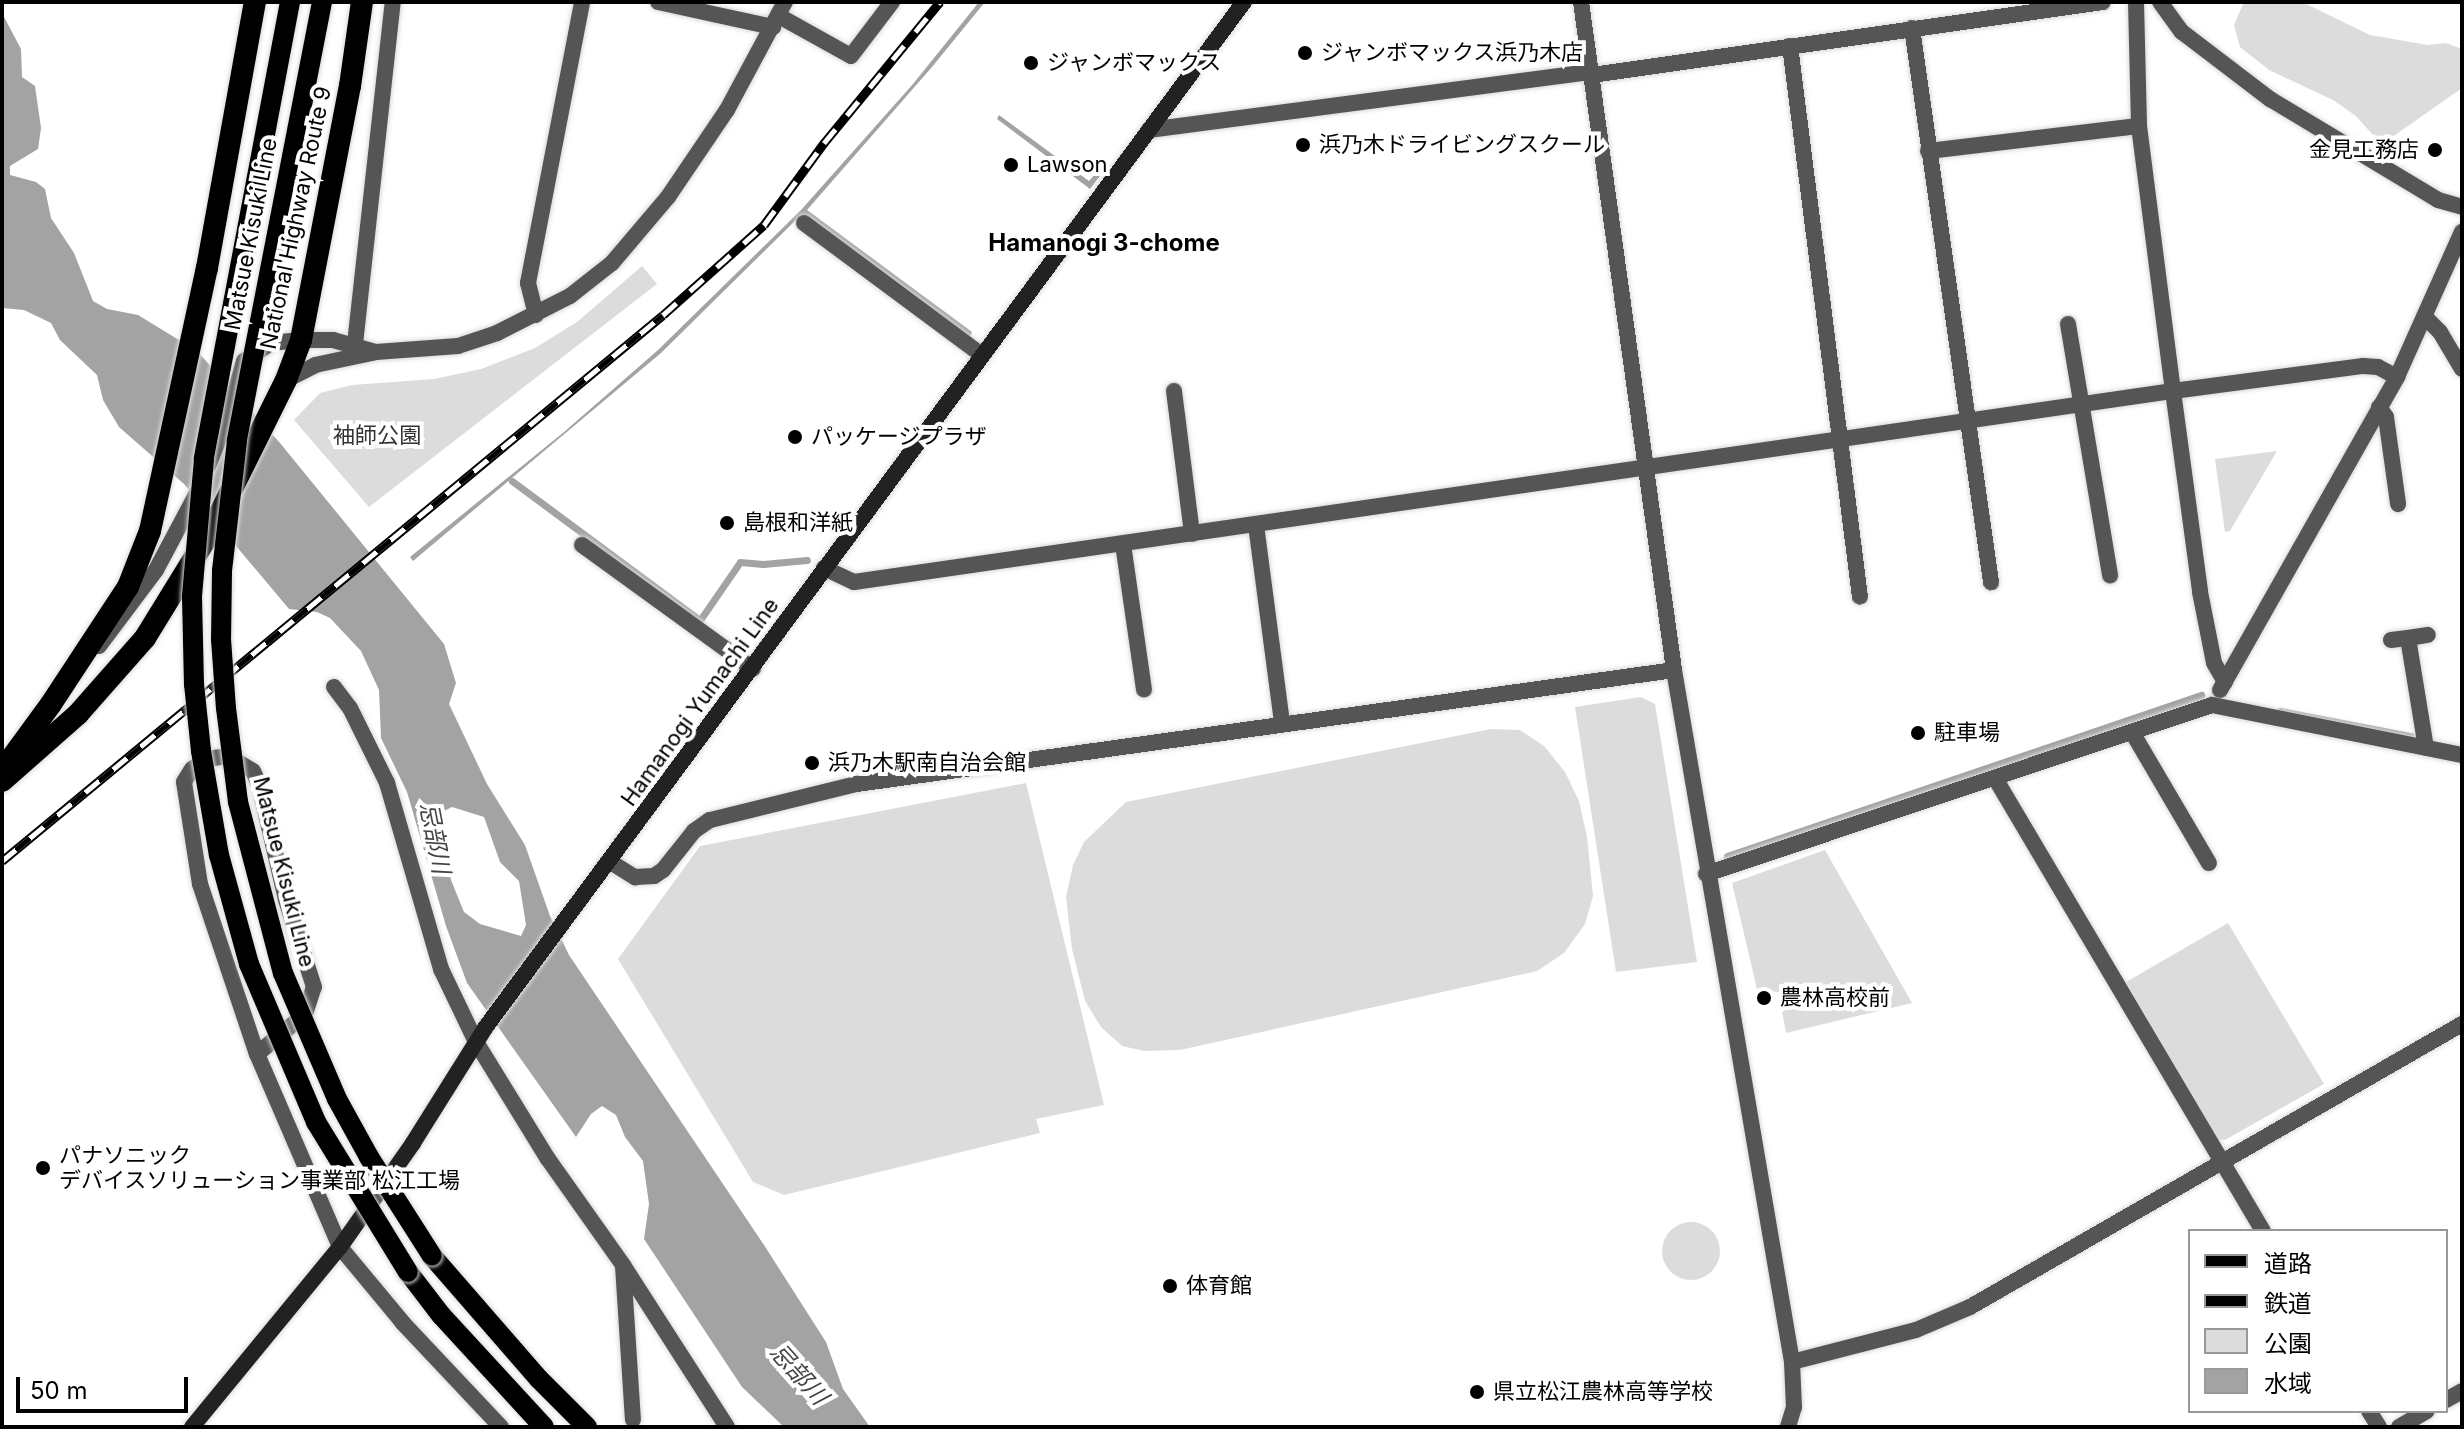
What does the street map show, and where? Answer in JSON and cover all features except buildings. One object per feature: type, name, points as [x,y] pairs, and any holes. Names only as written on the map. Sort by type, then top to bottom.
[{"type":"highway","points":[[2,771],[51,704],[128,587],[150,531],[193,337],[255,2]]},
{"type":"highway","name":"National Highway Route 9","points":[[2,781],[78,714],[145,638],[212,529],[286,380],[301,340],[350,86],[362,2]]},
{"type":"main road","name":"Matsue Kisuki Line","points":[[290,2],[204,459],[192,597],[194,684],[201,751],[219,855],[254,977],[316,1122],[408,1272],[461,1339],[544,1427]]},
{"type":"main road","name":"Matsue Kisuki Line","points":[[322,2],[235,454],[222,571],[221,639],[226,708],[241,814],[283,973],[337,1099],[369,1157],[432,1256],[539,1379],[587,1427]]},
{"type":"main road","name":"Hamanogi Yumachi Line","points":[[192,1427],[340,1247],[413,1143],[480,1035],[1244,2]]},
{"type":"street","points":[[355,344],[393,2]]},
{"type":"street","points":[[536,315],[528,283],[582,2]]},
{"type":"street","points":[[658,2],[779,15],[851,56],[892,2]]},
{"type":"street","points":[[1581,2],[1674,670],[1706,874],[1792,1362],[1794,1407],[1788,1427]]},
{"type":"street","points":[[1149,130],[1790,46],[2034,7],[2103,2]]},
{"type":"street","points":[[2136,2],[2139,126],[2173,391],[2200,592],[2214,663],[2225,682]]},
{"type":"street","points":[[2160,2],[2182,32],[2270,99],[2438,200],[2462,207]]},
{"type":"street","points":[[286,380],[315,365],[376,352],[458,346],[497,333],[570,296],[612,263],[642,232],[727,110],[779,15]]},
{"type":"street","points":[[1912,28],[1991,582]]},
{"type":"street","points":[[1790,46],[1860,597]]},
{"type":"street","points":[[1928,151],[2139,126]]},
{"type":"street","points":[[804,223],[982,355]]},
{"type":"street","points":[[2212,705],[2397,377],[2462,232]]},
{"type":"street","points":[[2425,317],[2440,332],[2462,369]]},
{"type":"street","points":[[2068,324],[2110,576]]},
{"type":"street","points":[[51,704],[124,616],[156,570],[193,504],[244,361],[271,343],[301,340],[355,344],[376,352]]},
{"type":"street","points":[[824,568],[854,582],[2173,391],[2363,366],[2378,367],[2397,377]]},
{"type":"street","points":[[1174,391],[1192,534]]},
{"type":"street","points":[[2379,407],[2386,417],[2398,504]]},
{"type":"street","points":[[1256,525],[1282,723]]},
{"type":"street","points":[[1123,544],[1144,689]]},
{"type":"street","points":[[582,545],[753,669]]},
{"type":"street","points":[[2391,640],[2428,635]]},
{"type":"street","points":[[2408,638],[2424,742]]},
{"type":"street","points":[[609,861],[635,877],[654,876],[663,870],[694,831],[710,820],[857,784],[1674,670]]},
{"type":"street","points":[[334,687],[350,708],[387,783],[441,969],[548,1159],[623,1265],[727,1427]]},
{"type":"street","points":[[1706,874],[2212,705],[2424,742],[2462,755]]},
{"type":"street","points":[[2132,732],[2209,863]]},
{"type":"street","points":[[257,1054],[305,1014],[314,987],[286,900],[259,784],[253,771],[228,756],[206,759],[192,769],[184,782],[185,798],[200,884],[257,1054],[340,1247],[403,1323],[501,1427]]},
{"type":"street","points":[[1995,778],[2262,1229]]},
{"type":"street","points":[[1792,1362],[1916,1330],[1970,1307],[2462,1024]]},
{"type":"street","points":[[623,1265],[633,1420]]},
{"type":"street","points":[[2399,1427],[2424,1413]]},
{"type":"green space","points":[[2244,2],[2302,2],[2370,35],[2428,45],[2446,43],[2462,49],[2462,88],[2388,140],[2372,134],[2356,116],[2333,100],[2269,70],[2240,47],[2234,25]]},
{"type":"green space","name":"袖師公園","points":[[642,266],[657,284],[369,507],[294,420],[320,393],[352,385],[434,379],[481,369],[535,348],[577,322]]},
{"type":"green space","points":[[2277,451],[2230,531],[2225,532],[2215,459]]},
{"type":"green space","points":[[1641,697],[1655,704],[1697,962],[1616,972],[1575,707]]},
{"type":"green space","points":[[1491,729],[1520,730],[1544,746],[1565,772],[1579,801],[1587,837],[1593,896],[1585,924],[1564,953],[1537,971],[1180,1050],[1144,1051],[1122,1046],[1101,1027],[1085,1001],[1072,949],[1066,897],[1073,865],[1084,842],[1126,802]]},
{"type":"green space","points":[[1026,783],[1104,1105],[1036,1119],[1040,1133],[784,1195],[753,1182],[618,959],[700,846]]},
{"type":"green space","points":[[1825,850],[1912,1003],[1786,1033],[1781,1006],[1786,993],[1757,989],[1732,883]]},
{"type":"green space","points":[[2228,923],[2324,1084],[2225,1140],[2217,1139],[2126,982]]},
{"type":"green space","points":[[1691,1222],[1712,1230],[1720,1251],[1712,1272],[1691,1280],[1670,1272],[1662,1251],[1670,1230]]},
{"type":"water","points":[[979,2],[985,2],[807,210],[972,332],[970,337],[802,214],[661,353],[413,561],[410,557],[564,432],[658,350],[801,210],[913,84]]},
{"type":"water","name":"忌部川","points":[[2,13],[21,49],[22,77],[35,86],[41,128],[38,149],[10,166],[10,175],[36,182],[45,189],[51,218],[74,253],[93,301],[107,309],[138,315],[197,351],[280,443],[444,644],[456,683],[449,704],[487,784],[525,845],[550,916],[569,955],[826,1342],[843,1389],[870,1427],[784,1427],[742,1387],[644,1239],[649,1204],[643,1161],[625,1137],[616,1115],[602,1106],[591,1114],[576,1137],[467,983],[446,926],[407,792],[381,738],[379,690],[361,651],[330,618],[317,612],[289,609],[184,484],[119,427],[103,400],[97,375],[60,340],[51,323],[24,310],[2,308]],"holes":[[[452,807],[484,817],[500,862],[519,881],[526,925],[521,936],[480,924],[464,912],[451,880],[441,823],[444,811]]]},
{"type":"water","points":[[999,115],[1089,181],[1096,173],[1100,176],[1090,189],[997,119]]},
{"type":"waterway","points":[[512,481],[700,620],[740,562],[763,564],[807,560]]},
{"type":"waterway","points":[[1727,856],[2201,695]]},
{"type":"waterway","points":[[2280,711],[2425,739]]},
{"type":"railway","points":[[2,861],[663,315],[764,225],[824,143],[940,2]]},
{"type":"place","name":"ジャンボマックス浜乃木店","points":[[1305,53]]},
{"type":"place","name":"ジャンボマックス","points":[[1031,63]]},
{"type":"place","name":"浜乃木ドライビングスクール","points":[[1303,145]]},
{"type":"place","name":"金見工務店","points":[[2435,150]]},
{"type":"place","name":"Lawson","points":[[1011,165]]},
{"type":"place","name":"パッケージプラザ","points":[[795,437]]},
{"type":"place","name":"島根和洋紙","points":[[727,523]]},
{"type":"place","name":"駐車場","points":[[1918,733]]},
{"type":"place","name":"浜乃木駅南自治会館","points":[[812,763]]},
{"type":"place","name":"農林高校前","points":[[1764,998]]},
{"type":"place","name":"パナソニック デバイスソリューション事業部 松江工場","points":[[43,1168]]},
{"type":"place","name":"体育館","points":[[1170,1286]]},
{"type":"place","name":"県立松江農林高等学校","points":[[1477,1392]]},
{"type":"district","name":"Hamanogi 3-chome","points":[[1104,243]]}]
